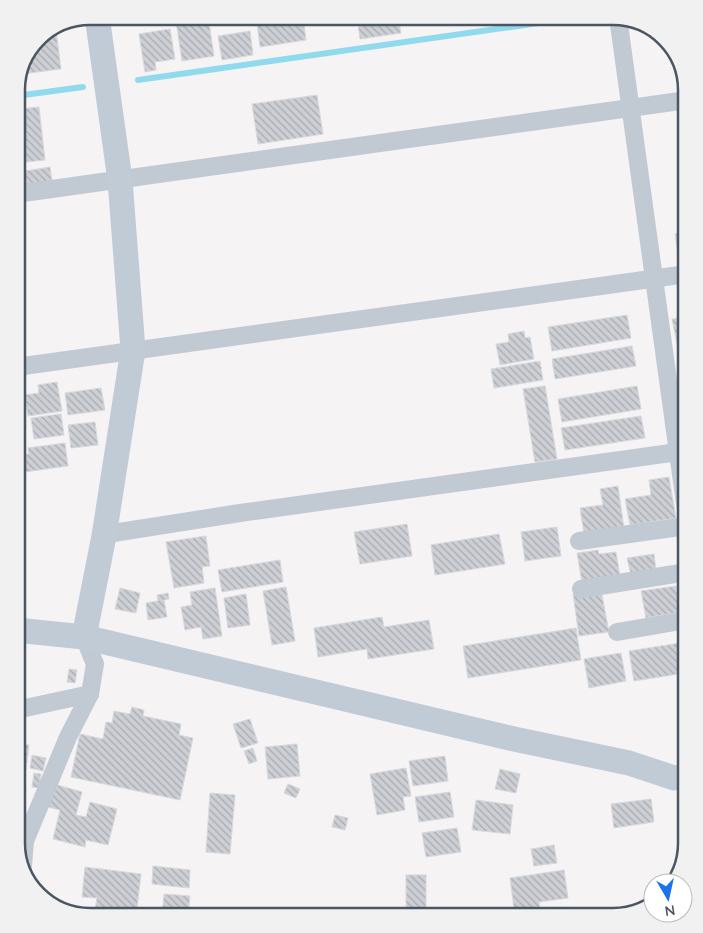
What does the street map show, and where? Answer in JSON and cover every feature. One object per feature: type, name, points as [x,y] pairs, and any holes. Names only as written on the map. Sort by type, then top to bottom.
[{"type":"street","points":[[25,841],[68,737],[90,694],[95,664],[84,637],[104,536],[133,350],[120,180],[98,25]]},
{"type":"street","points":[[104,536],[240,513],[678,452],[619,25]]},
{"type":"street","points":[[25,193],[678,101]]},
{"type":"street","points":[[25,366],[678,275]]},
{"type":"street","points":[[579,541],[678,527]]},
{"type":"street","points":[[581,589],[678,573]]},
{"type":"street","points":[[617,632],[678,622]]},
{"type":"street","points":[[25,631],[84,637],[514,739],[629,763],[674,778],[678,777]]},
{"type":"street","points":[[25,708],[90,694]]},
{"type":"building","points":[[177,25],[209,25],[214,56],[182,61]]},
{"type":"building","points":[[257,25],[304,25],[306,40],[260,47]]},
{"type":"building","points":[[358,25],[400,25],[401,33],[360,39]]},
{"type":"building","points":[[170,29],[175,59],[155,62],[156,70],[145,72],[139,34]]},
{"type":"building","points":[[250,31],[253,55],[222,60],[218,36]]},
{"type":"building","points":[[57,35],[61,69],[27,73],[38,51],[47,41]]},
{"type":"building","points":[[317,95],[323,134],[258,144],[252,104]]},
{"type":"building","points":[[39,107],[45,160],[25,162],[25,108]]},
{"type":"building","points":[[50,167],[52,181],[25,185],[25,171]]},
{"type":"building","points":[[675,234],[678,234],[678,254]]},
{"type":"building","points":[[627,315],[631,338],[552,351],[548,327]]},
{"type":"building","points":[[678,318],[678,349],[672,319]]},
{"type":"building","points":[[524,331],[525,338],[530,337],[534,359],[500,365],[496,344],[509,342],[508,334]]},
{"type":"building","points":[[632,346],[636,366],[555,379],[552,359]]},
{"type":"building","points":[[540,361],[543,380],[494,388],[491,369]]},
{"type":"building","points":[[57,382],[62,411],[28,416],[25,395],[39,393],[38,385]]},
{"type":"building","points":[[545,386],[557,459],[535,462],[523,389]]},
{"type":"building","points":[[637,386],[641,409],[562,422],[558,399]]},
{"type":"building","points":[[101,388],[105,410],[68,415],[65,393]]},
{"type":"building","points":[[61,414],[64,435],[34,439],[31,418]]},
{"type":"building","points":[[641,416],[645,438],[565,450],[561,428]]},
{"type":"building","points":[[95,422],[98,445],[71,448],[68,425]]},
{"type":"building","points":[[65,443],[68,466],[25,472],[25,454],[29,454],[28,448]]},
{"type":"building","points":[[669,477],[676,518],[630,525],[625,499],[651,495],[649,480]]},
{"type":"building","points":[[618,486],[624,528],[584,534],[580,508],[603,505],[600,489]]},
{"type":"building","points":[[407,524],[412,556],[360,564],[354,532]]},
{"type":"building","points":[[557,527],[561,556],[525,561],[521,532]]},
{"type":"building","points":[[499,534],[505,564],[435,575],[431,545]]},
{"type":"building","points":[[206,536],[210,566],[202,567],[204,583],[174,588],[166,542]]},
{"type":"building","points":[[598,550],[599,554],[616,552],[620,576],[582,582],[577,553]]},
{"type":"building","points":[[654,554],[656,571],[631,575],[627,558]]},
{"type":"building","points":[[280,560],[283,582],[222,592],[218,570]]},
{"type":"building","points":[[676,586],[678,612],[646,618],[641,591]]},
{"type":"building","points":[[286,587],[295,641],[272,645],[263,591]]},
{"type":"building","points":[[120,588],[140,593],[136,613],[115,609]]},
{"type":"building","points":[[215,588],[222,636],[203,639],[201,627],[185,630],[181,607],[192,605],[190,592]]},
{"type":"building","points":[[601,590],[609,632],[579,636],[573,594]]},
{"type":"building","points":[[168,593],[169,599],[164,600],[167,617],[148,620],[146,603],[158,601],[157,595]]},
{"type":"building","points":[[246,594],[250,625],[228,628],[224,598]]},
{"type":"building","points":[[382,617],[384,627],[429,620],[434,649],[368,659],[367,649],[318,657],[314,628]]},
{"type":"building","points":[[576,628],[581,660],[468,678],[463,646]]},
{"type":"building","points":[[678,643],[678,674],[634,681],[629,651]]},
{"type":"building","points":[[621,653],[626,681],[589,688],[584,659]]},
{"type":"building","points":[[69,669],[77,670],[75,683],[67,682]]},
{"type":"building","points":[[132,707],[144,710],[143,716],[181,724],[179,735],[193,738],[180,800],[71,777],[80,734],[103,739],[106,722],[112,723],[114,711],[130,714]]},
{"type":"building","points":[[250,719],[258,743],[241,748],[233,724]]},
{"type":"building","points":[[25,744],[29,745],[25,770]]},
{"type":"building","points":[[297,744],[300,776],[268,779],[265,747]]},
{"type":"building","points":[[253,748],[257,761],[249,764],[244,751]]},
{"type":"building","points":[[32,755],[46,758],[43,771],[30,768]]},
{"type":"building","points":[[445,756],[448,781],[413,786],[409,761]]},
{"type":"building","points":[[406,768],[411,796],[403,797],[405,810],[377,815],[370,774]]},
{"type":"building","points":[[500,769],[520,774],[516,793],[495,789]]},
{"type":"building","points":[[34,773],[41,774],[39,788],[32,787]]},
{"type":"building","points":[[54,784],[82,792],[76,815],[86,817],[90,802],[117,809],[108,845],[86,840],[85,847],[53,839],[60,810],[48,807]]},
{"type":"building","points":[[288,784],[300,789],[296,798],[284,793]]},
{"type":"building","points":[[450,792],[454,817],[419,822],[415,797]]},
{"type":"building","points":[[210,793],[235,795],[230,854],[206,852]]},
{"type":"building","points":[[651,799],[654,822],[614,828],[611,804]]},
{"type":"building","points":[[476,800],[513,805],[510,834],[472,830]]},
{"type":"building","points":[[335,815],[348,818],[345,830],[332,827]]},
{"type":"building","points":[[457,828],[461,852],[426,857],[422,833]]},
{"type":"building","points":[[554,845],[557,863],[534,866],[531,849]]},
{"type":"building","points":[[153,866],[190,870],[189,888],[152,884]]},
{"type":"building","points":[[85,867],[141,874],[137,908],[95,908],[97,898],[82,897]]},
{"type":"building","points":[[564,870],[568,898],[539,902],[540,908],[514,908],[510,878]]},
{"type":"building","points":[[406,875],[426,875],[426,908],[406,908]]},
{"type":"building","points":[[164,894],[190,896],[189,908],[163,908]]},
{"type":"waterway","points":[[138,80],[525,25]]},
{"type":"waterway","points":[[25,95],[83,87]]}]
